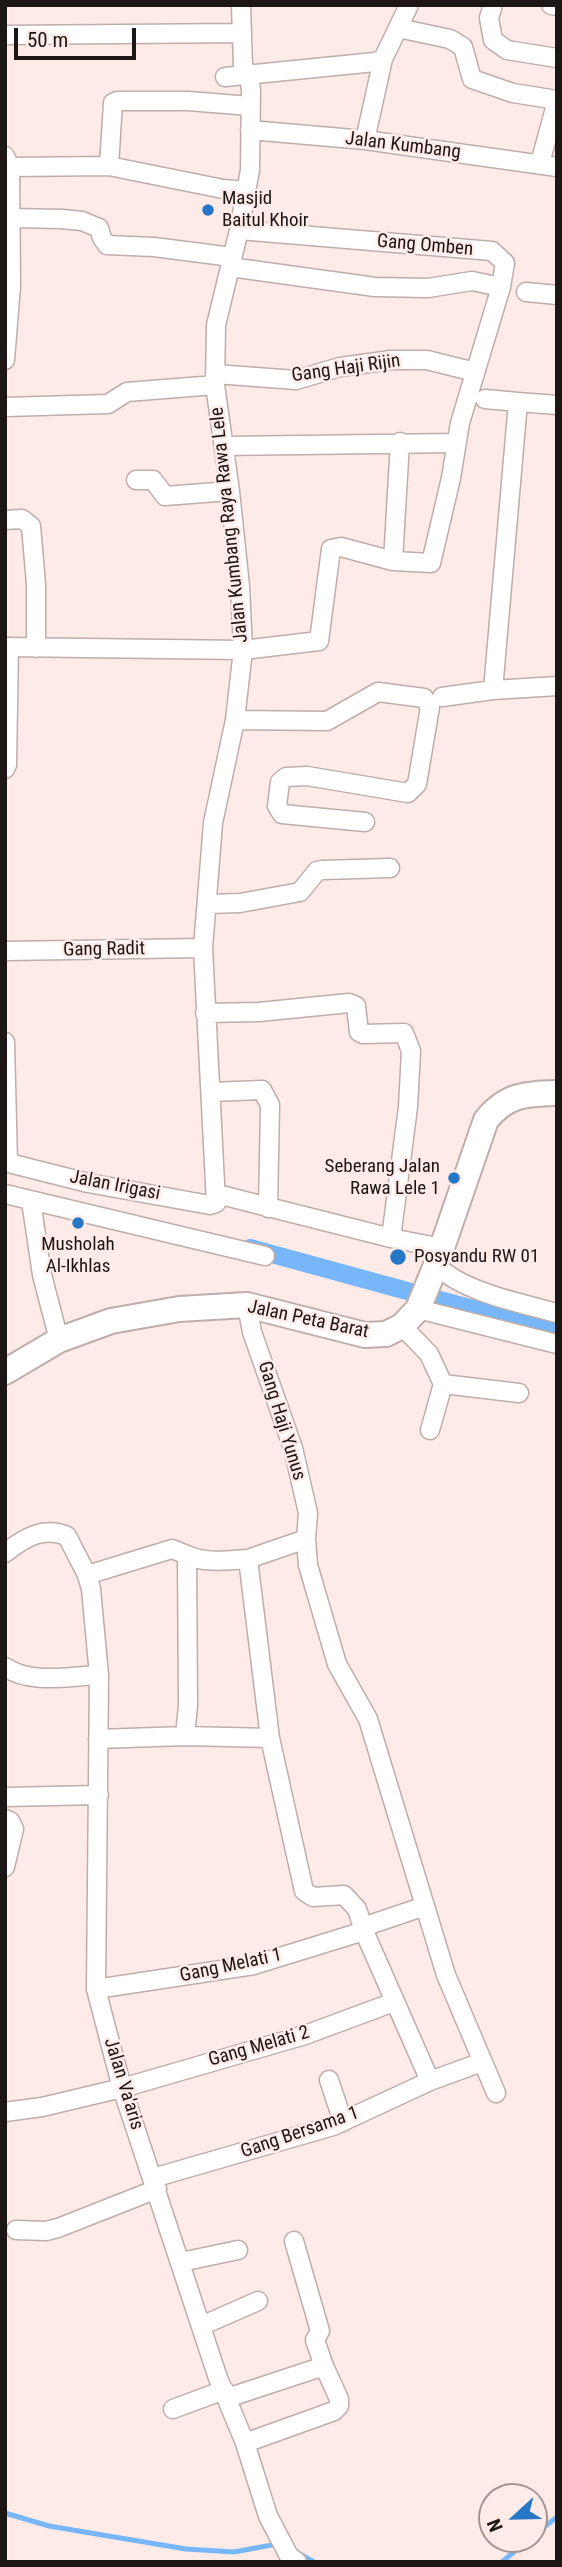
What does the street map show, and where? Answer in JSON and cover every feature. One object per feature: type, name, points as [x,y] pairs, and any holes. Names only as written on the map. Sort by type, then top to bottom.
[{"type":"main road","points":[[413,1314],[438,1260],[486,1120],[498,1105],[517,1096],[557,1093]]},
{"type":"main road","name":"Jalan Peta Barat","points":[[5,1372],[59,1340],[111,1321],[157,1312],[247,1305],[365,1335],[386,1334],[413,1314]]},
{"type":"street","name":"Jalan Kumbang Raya Rawa Lele","points":[[217,1194],[203,948],[213,823],[235,720],[243,650],[240,586],[215,379],[216,325],[247,191],[250,106],[249,76],[243,66],[241,5]]},
{"type":"street","points":[[365,140],[383,59],[409,5]]},
{"type":"street","points":[[494,5],[489,18],[493,40],[507,50],[557,58]]},
{"type":"street","points":[[551,5],[557,6]]},
{"type":"street","points":[[398,28],[450,39],[463,47],[472,79],[513,93],[557,100],[548,165]]},
{"type":"street","points":[[5,35],[242,33]]},
{"type":"street","points":[[225,77],[383,59]]},
{"type":"street","points":[[109,166],[113,103],[117,101],[188,101],[250,106]]},
{"type":"street","name":"Jalan Kumbang","points":[[250,130],[365,140],[548,165]]},
{"type":"street","points":[[5,360],[11,286],[8,161],[109,166],[223,189],[247,191]]},
{"type":"street","points":[[11,218],[82,221],[99,228],[107,245],[153,247],[375,287],[428,288],[472,281],[501,287]]},
{"type":"street","name":"Gang Omben","points":[[239,230],[492,251],[505,263],[501,287],[455,443],[451,478],[431,564],[393,561]]},
{"type":"street","points":[[526,292],[557,295]]},
{"type":"street","name":"Gang Haji Rijin","points":[[5,407],[108,404],[127,392],[215,379],[296,380],[340,367],[391,360],[427,360],[475,372]]},
{"type":"street","points":[[485,398],[557,405]]},
{"type":"street","points":[[494,690],[518,401]]},
{"type":"street","points":[[5,769],[7,647],[243,650],[319,640],[331,549],[341,547],[393,561],[400,442]]},
{"type":"street","points":[[224,446],[455,443]]},
{"type":"street","points":[[136,480],[153,480],[165,496],[230,491]]},
{"type":"street","points":[[5,520],[22,519],[31,526],[36,584],[36,648]]},
{"type":"street","points":[[442,697],[557,686]]},
{"type":"street","points":[[235,720],[327,721],[378,692],[424,698],[430,707],[417,785],[408,793],[307,776],[286,777],[280,782],[277,806],[282,814],[365,822]]},
{"type":"street","points":[[207,904],[240,903],[300,892],[317,872],[323,870],[390,868]]},
{"type":"street","name":"Gang Radit","points":[[5,951],[203,948]]},
{"type":"street","points":[[205,1013],[259,1012],[349,1003],[356,1006],[359,1032],[404,1033],[411,1051],[408,1107],[391,1238]]},
{"type":"street","points":[[5,1042],[7,1163]]},
{"type":"street","points":[[211,1092],[262,1090],[270,1105],[268,1208]]},
{"type":"street","name":"Jalan Irigasi","points":[[7,1163],[88,1183],[210,1205],[216,1203],[217,1194]]},
{"type":"street","points":[[5,1194],[265,1256]]},
{"type":"street","points":[[217,1194],[391,1238],[438,1260],[453,1279],[512,1300],[557,1312]]},
{"type":"street","points":[[31,1201],[43,1275],[59,1340]]},
{"type":"street","name":"Gang Haji Yunus","points":[[247,1305],[252,1332],[293,1448],[307,1513],[308,1565],[337,1664],[368,1719],[446,1975],[496,2093]]},
{"type":"street","points":[[413,1314],[557,1344]]},
{"type":"street","points":[[413,1314],[443,1384],[430,1430]]},
{"type":"street","points":[[443,1384],[519,1393]]},
{"type":"street","name":"Jalan Va'aris","points":[[5,1553],[25,1537],[55,1530],[67,1536],[87,1575],[99,1675],[96,1990],[122,2088],[201,2326],[245,2443],[268,2516],[293,2559]]},
{"type":"street","points":[[87,1575],[172,1549],[196,1559],[248,1559],[306,1539]]},
{"type":"street","points":[[185,1736],[188,1705],[187,1555]]},
{"type":"street","points":[[248,1559],[270,1738],[304,1891],[313,1897],[344,1895],[357,1909],[394,2003],[430,2081]]},
{"type":"street","points":[[5,1667],[19,1675],[30,1677],[99,1675]]},
{"type":"street","points":[[98,1739],[185,1736],[270,1738]]},
{"type":"street","points":[[5,1797],[99,1796]]},
{"type":"street","points":[[5,1819],[10,1821],[14,1829],[5,1867]]},
{"type":"street","name":"Gang Melati 1","points":[[96,1990],[254,1965],[425,1906]]},
{"type":"street","name":"Gang Melati 2","points":[[5,2112],[42,2107],[122,2088],[304,2035],[394,2003]]},
{"type":"street","name":"Gang Bersama 1","points":[[16,2231],[46,2231],[58,2228],[155,2184],[343,2122],[430,2081],[482,2062]]},
{"type":"street","points":[[329,2080],[343,2122]]},
{"type":"street","points":[[245,2443],[334,2411],[339,2406],[339,2399],[315,2340],[320,2332],[294,2241]]},
{"type":"street","points":[[181,2262],[239,2250]]},
{"type":"street","points":[[201,2326],[258,2301]]},
{"type":"street","points":[[173,2409],[324,2366]]},
{"type":"waterway","points":[[250,1248],[557,1332]]},
{"type":"waterway","points":[[5,2513],[49,2526],[186,2549],[234,2552],[277,2544]]},
{"type":"waterway","points":[[548,2524],[557,2517]]},
{"type":"waterway","points":[[298,2553],[314,2562]]},
{"type":"waterway","points":[[502,2562],[513,2553]]},
{"type":"place","name":"Masjid Baitul Khoir","points":[[208,210]]},
{"type":"place","name":"Seberang Jalan Rawa Lele 1","points":[[454,1178]]},
{"type":"place","name":"Musholah Al-Ikhlas","points":[[78,1223]]},
{"type":"place","name":"Posyandu RW 01","points":[[398,1257]]}]
